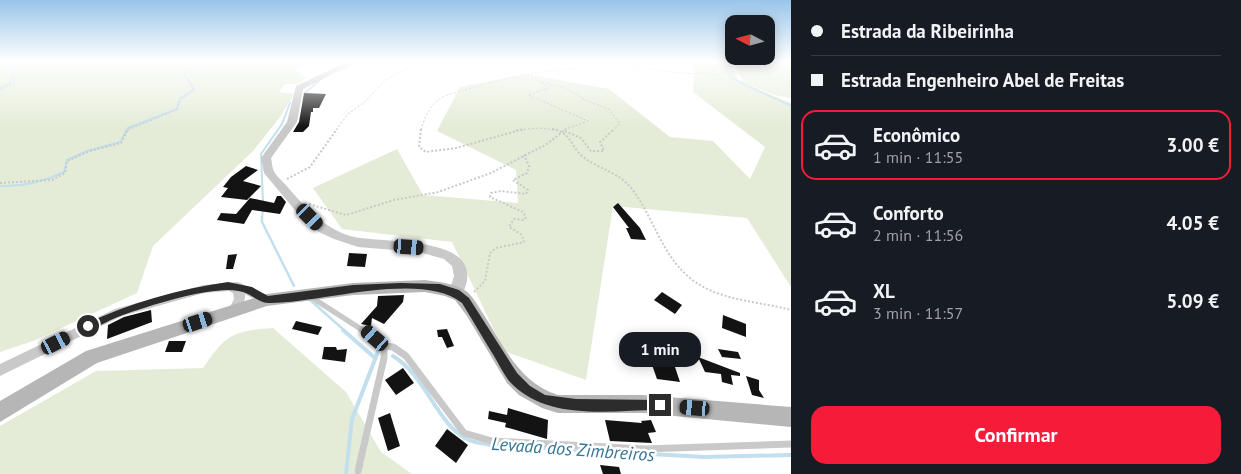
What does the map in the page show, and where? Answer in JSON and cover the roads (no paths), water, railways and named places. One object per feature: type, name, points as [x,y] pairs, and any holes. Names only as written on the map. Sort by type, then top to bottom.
[{"type":"main road","points":[[0,412],[92,357],[234,310],[267,300],[306,294],[400,286],[440,288],[460,297],[513,377],[526,389],[542,399],[558,404],[643,404],[791,417]]},
{"type":"street","points":[[307,83],[299,88],[292,122],[266,158],[268,171],[322,228],[346,240],[375,245],[433,249],[446,253],[453,258],[460,271],[460,297]]},
{"type":"street","points":[[0,370],[120,312],[204,289],[228,285],[248,290],[267,300]]},
{"type":"street","points":[[228,285],[238,290],[240,299],[234,310]]},
{"type":"lane","points":[[306,294],[333,313],[367,331],[384,346],[393,347],[406,356],[464,433],[492,441],[644,449],[791,444]]},
{"type":"lane","points":[[358,471],[384,358],[384,346]]},
{"type":"waterway","points":[[0,88],[10,83]]},
{"type":"waterway","points":[[0,186],[25,185],[56,176],[64,172],[67,160],[87,151],[120,142],[128,128],[177,109],[180,99],[194,89],[190,83]]},
{"type":"waterway","name":"Levada dos Zimbreiros","points":[[305,93],[316,83]]},
{"type":"waterway","name":"Levada dos Zimbreiros","points":[[743,83],[791,106]]},
{"type":"waterway","name":"Levada dos Zimbreiros","points":[[263,202],[261,154],[282,124],[290,103]]},
{"type":"waterway","name":"Levada dos Zimbreiros","points":[[262,218],[263,210]]},
{"type":"waterway","name":"Levada dos Zimbreiros","points":[[262,218],[262,222],[294,286]]},
{"type":"waterway","name":"Levada dos Zimbreiros","points":[[309,299],[345,331]]},
{"type":"waterway","name":"Levada dos Zimbreiros","points":[[343,330],[375,358]]},
{"type":"waterway","name":"Levada dos Zimbreiros","points":[[346,474],[352,419],[379,349]]},
{"type":"waterway","name":"Levada dos Zimbreiros","points":[[393,356],[415,376],[456,432],[476,442],[490,445],[704,457],[791,455]]}]
